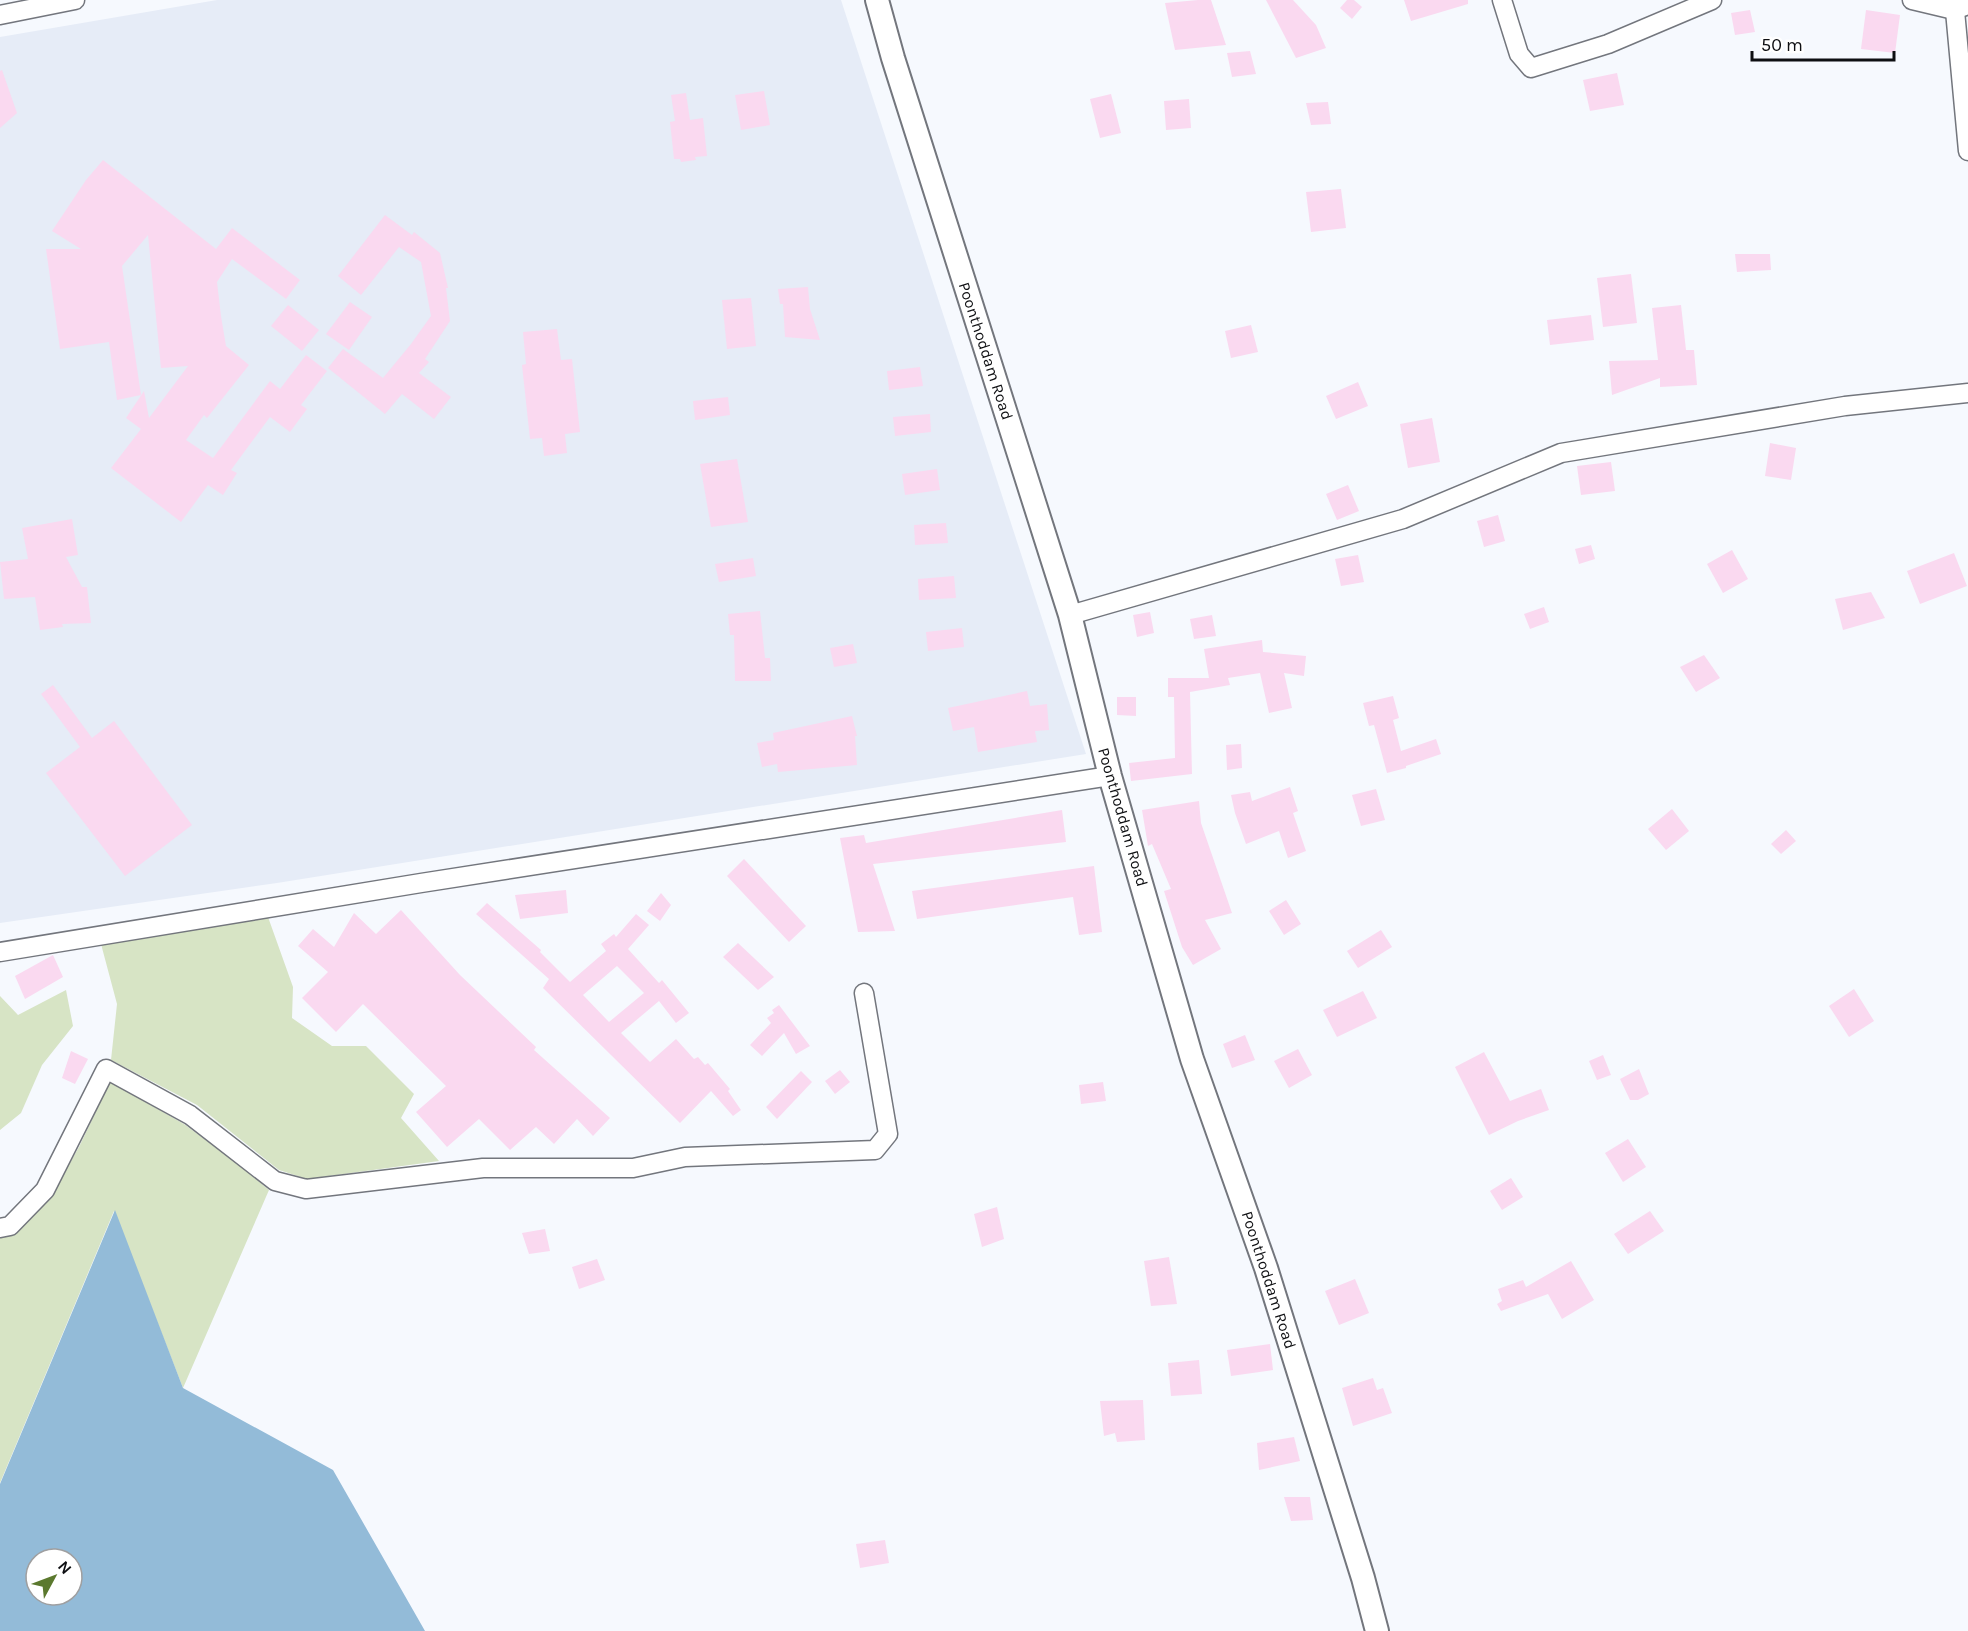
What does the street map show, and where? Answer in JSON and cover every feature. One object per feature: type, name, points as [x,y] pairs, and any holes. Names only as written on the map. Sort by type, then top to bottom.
[{"type":"street","points":[[0,15],[75,0]]},
{"type":"street","name":"Poonthoddam Road","points":[[877,0],[893,58],[1070,615],[1110,776],[1192,1059],[1266,1268],[1363,1578],[1377,1631]]},
{"type":"street","points":[[1502,0],[1519,54],[1531,68],[1608,44],[1712,0]]},
{"type":"street","points":[[1912,0],[1959,5],[1968,151]]},
{"type":"street","points":[[1070,615],[1403,519],[1562,453],[1845,406],[1968,393]]},
{"type":"street","points":[[0,952],[421,883],[1110,776]]},
{"type":"street","points":[[0,1228],[10,1226],[45,1190],[106,1070],[190,1115],[276,1181],[306,1189],[483,1168],[633,1168],[685,1157],[875,1150],[888,1134],[864,993]]},
{"type":"shaded area","points":[[217,0],[841,0],[1086,754],[277,883],[0,923],[0,37]]},
{"type":"green space","points":[[268,917],[293,987],[292,1018],[332,1046],[366,1046],[414,1094],[401,1118],[439,1161],[307,1179],[279,1170],[197,1105],[111,1060],[117,1004],[101,944]]},
{"type":"green space","points":[[66,990],[73,1026],[42,1065],[21,1113],[0,1130],[0,996],[18,1015]]},
{"type":"green space","points":[[110,1082],[184,1124],[269,1190],[183,1388],[114,1211],[0,1483],[0,1235],[52,1194],[79,1147]]},
{"type":"water","points":[[115,1210],[183,1388],[333,1470],[425,1631],[0,1631],[0,1484]]},
{"type":"building","points":[[1211,0],[1226,45],[1175,50],[1165,3]]},
{"type":"building","points":[[1266,0],[1293,0],[1316,25],[1326,48],[1296,58]]},
{"type":"building","points":[[1347,0],[1354,0],[1362,7],[1352,19],[1340,8]]},
{"type":"building","points":[[1404,0],[1468,0],[1468,4],[1411,21]]},
{"type":"building","points":[[1750,10],[1755,32],[1735,35],[1731,13]]},
{"type":"building","points":[[1866,10],[1900,15],[1895,53],[1861,49]]},
{"type":"building","points":[[1250,51],[1256,74],[1232,77],[1227,53]]},
{"type":"building","points":[[2,70],[17,113],[0,128],[0,71]]},
{"type":"building","points":[[1617,73],[1624,105],[1590,111],[1583,80]]},
{"type":"building","points":[[764,91],[770,125],[741,130],[735,95]]},
{"type":"building","points":[[686,93],[690,120],[703,118],[707,156],[681,162],[680,159],[674,159],[670,122],[675,121],[671,95]]},
{"type":"building","points":[[1111,94],[1121,133],[1100,138],[1090,99]]},
{"type":"building","points":[[1189,99],[1191,128],[1166,130],[1164,101]]},
{"type":"building","points":[[1328,102],[1331,124],[1311,125],[1306,103]]},
{"type":"building","points":[[103,160],[216,249],[232,228],[300,280],[286,299],[232,259],[217,282],[221,316],[226,346],[249,365],[207,418],[204,415],[186,440],[213,458],[270,381],[280,389],[306,355],[327,371],[301,405],[307,409],[290,432],[270,417],[231,470],[237,473],[223,495],[208,485],[181,522],[111,468],[141,429],[126,418],[144,391],[149,418],[188,366],[161,368],[148,235],[122,266],[141,395],[117,400],[109,342],[60,349],[46,249],[81,249],[52,231],[86,180]]},
{"type":"building","points":[[1341,189],[1346,228],[1311,232],[1306,192]]},
{"type":"building","points":[[385,215],[412,235],[414,232],[440,253],[448,288],[446,288],[450,321],[425,359],[429,362],[419,373],[451,397],[434,419],[402,394],[385,414],[328,368],[343,349],[383,378],[431,316],[421,262],[399,247],[361,295],[338,276]]},
{"type":"building","points":[[1735,254],[1770,254],[1771,270],[1737,272]]},
{"type":"building","points":[[1631,274],[1637,323],[1603,327],[1597,278]]},
{"type":"building","points":[[808,287],[810,309],[820,340],[785,337],[783,304],[780,304],[778,289]]},
{"type":"building","points":[[751,298],[756,346],[727,349],[722,300]]},
{"type":"building","points":[[350,302],[372,317],[349,350],[326,334]]},
{"type":"building","points":[[288,305],[319,330],[302,351],[271,326]]},
{"type":"building","points":[[1681,305],[1686,350],[1694,350],[1697,385],[1660,387],[1660,378],[1612,395],[1609,361],[1658,360],[1652,308]]},
{"type":"building","points":[[1591,315],[1594,340],[1550,345],[1547,320]]},
{"type":"building","points":[[1251,325],[1258,352],[1231,358],[1225,331]]},
{"type":"building","points":[[557,329],[561,360],[572,359],[580,432],[565,434],[567,453],[544,456],[542,438],[530,439],[522,365],[526,364],[523,332]]},
{"type":"building","points":[[920,367],[923,386],[889,390],[887,371]]},
{"type":"building","points":[[1358,382],[1368,406],[1336,419],[1326,396]]},
{"type":"building","points":[[728,397],[730,415],[695,420],[693,401]]},
{"type":"building","points":[[930,414],[931,432],[895,436],[893,417]]},
{"type":"building","points":[[1432,418],[1440,462],[1408,468],[1400,424]]},
{"type":"building","points":[[1770,443],[1796,448],[1791,480],[1765,476]]},
{"type":"building","points":[[737,459],[748,522],[711,527],[700,464]]},
{"type":"building","points":[[1611,462],[1615,491],[1581,495],[1577,466]]},
{"type":"building","points":[[937,469],[940,490],[905,495],[902,474]]},
{"type":"building","points":[[1348,485],[1359,511],[1337,520],[1326,494]]},
{"type":"building","points":[[1498,515],[1505,541],[1484,547],[1477,521]]},
{"type":"building","points":[[72,519],[78,555],[66,557],[82,587],[87,587],[91,623],[62,624],[63,627],[40,630],[35,597],[4,599],[0,562],[28,559],[22,528]]},
{"type":"building","points":[[946,523],[948,543],[915,545],[914,525]]},
{"type":"building","points":[[1591,545],[1595,559],[1579,564],[1575,549]]},
{"type":"building","points":[[1732,550],[1748,579],[1723,593],[1707,564]]},
{"type":"building","points":[[1954,553],[1967,586],[1920,604],[1907,571]]},
{"type":"building","points":[[1358,555],[1364,582],[1341,586],[1335,559]]},
{"type":"building","points":[[753,558],[756,576],[719,582],[715,564]]},
{"type":"building","points":[[954,576],[956,598],[919,600],[918,579]]},
{"type":"building","points":[[1871,592],[1885,618],[1843,630],[1835,599]]},
{"type":"building","points":[[1544,607],[1549,622],[1530,629],[1524,614]]},
{"type":"building","points":[[760,611],[765,658],[770,658],[771,681],[735,681],[734,635],[730,635],[728,614]]},
{"type":"building","points":[[1150,612],[1154,633],[1137,637],[1133,615]]},
{"type":"building","points":[[1212,615],[1216,636],[1194,639],[1190,619]]},
{"type":"building","points":[[962,628],[964,647],[928,651],[926,632]]},
{"type":"building","points":[[1262,640],[1263,652],[1306,656],[1304,676],[1284,673],[1292,708],[1269,713],[1260,673],[1228,678],[1230,685],[1190,692],[1192,774],[1131,781],[1129,763],[1175,758],[1174,697],[1168,697],[1168,678],[1209,678],[1204,649]]},
{"type":"building","points":[[853,644],[857,663],[834,667],[830,648]]},
{"type":"building","points":[[1704,655],[1720,678],[1696,692],[1680,667]]},
{"type":"building","points":[[53,685],[92,738],[114,721],[192,825],[125,876],[46,773],[80,747],[41,694]]},
{"type":"building","points":[[1027,691],[1030,706],[1047,704],[1049,730],[1035,731],[1037,742],[978,752],[974,727],[953,731],[948,708]]},
{"type":"building","points":[[1393,696],[1399,718],[1393,720],[1401,751],[1436,739],[1441,754],[1387,773],[1374,725],[1369,726],[1363,703]]},
{"type":"building","points":[[1117,697],[1136,697],[1136,716],[1117,715]]},
{"type":"building","points":[[852,716],[857,736],[855,736],[857,765],[778,772],[777,764],[762,767],[757,743],[774,740],[773,733]]},
{"type":"building","points":[[1241,744],[1242,768],[1227,770],[1226,745]]},
{"type":"building","points":[[1290,787],[1298,811],[1293,813],[1306,851],[1288,858],[1279,831],[1246,844],[1231,795],[1250,792],[1252,801]]},
{"type":"building","points":[[1376,789],[1385,820],[1361,826],[1352,795]]},
{"type":"building","points":[[1199,801],[1201,823],[1232,913],[1205,920],[1221,949],[1193,965],[1182,947],[1164,891],[1171,889],[1152,844],[1148,846],[1142,810]]},
{"type":"building","points":[[1672,809],[1689,831],[1666,850],[1648,829]]},
{"type":"building","points":[[1062,810],[1066,842],[873,864],[895,931],[858,932],[840,838],[864,835],[866,843]]},
{"type":"building","points":[[1786,830],[1796,841],[1781,854],[1771,844]]},
{"type":"building","points":[[744,859],[806,926],[789,942],[727,876]]},
{"type":"building","points":[[1094,866],[1102,932],[1079,935],[1073,897],[917,919],[912,891]]},
{"type":"building","points":[[566,890],[568,913],[520,919],[515,895]]},
{"type":"building","points":[[661,893],[671,905],[660,921],[647,911]]},
{"type":"building","points":[[1286,900],[1301,924],[1284,935],[1269,911]]},
{"type":"building","points":[[487,903],[541,950],[540,952],[570,982],[606,951],[601,944],[614,934],[616,937],[636,914],[649,925],[628,949],[659,983],[662,980],[689,1013],[676,1023],[659,1001],[621,1033],[650,1062],[676,1039],[694,1059],[698,1057],[705,1065],[708,1063],[730,1089],[728,1091],[741,1110],[733,1116],[711,1091],[680,1123],[543,988],[549,979],[476,914]],"holes":[[[617,966],[644,993],[609,1022],[583,995]]]},
{"type":"building","points":[[401,910],[460,975],[536,1047],[534,1050],[610,1118],[593,1136],[577,1119],[554,1144],[536,1127],[510,1150],[479,1119],[447,1147],[416,1112],[446,1086],[363,1004],[336,1032],[302,998],[328,972],[298,946],[313,929],[334,947],[354,913],[376,934]]},
{"type":"building","points":[[1381,930],[1392,947],[1358,968],[1347,951]]},
{"type":"building","points":[[738,943],[774,977],[758,990],[723,957]]},
{"type":"building","points":[[53,955],[63,977],[25,999],[15,976]]},
{"type":"building","points":[[1854,989],[1874,1021],[1849,1037],[1829,1006]]},
{"type":"building","points":[[1363,991],[1377,1018],[1337,1037],[1323,1010]]},
{"type":"building","points":[[779,1005],[810,1046],[796,1054],[784,1033],[762,1056],[750,1045],[771,1023],[767,1018]]},
{"type":"building","points":[[1245,1035],[1255,1060],[1232,1068],[1223,1044]]},
{"type":"building","points":[[1298,1049],[1312,1075],[1289,1088],[1274,1061]]},
{"type":"building","points":[[71,1051],[88,1059],[75,1084],[62,1078]]},
{"type":"building","points":[[1484,1052],[1510,1101],[1541,1089],[1549,1110],[1489,1135],[1455,1067]]},
{"type":"building","points":[[1603,1055],[1611,1075],[1597,1080],[1589,1061]]},
{"type":"building","points":[[1639,1069],[1649,1094],[1638,1100],[1630,1100],[1620,1079]]},
{"type":"building","points":[[840,1070],[850,1082],[835,1094],[825,1081]]},
{"type":"building","points":[[801,1071],[812,1082],[777,1119],[766,1107]]},
{"type":"building","points":[[1103,1082],[1106,1101],[1081,1104],[1079,1085]]},
{"type":"building","points":[[1628,1139],[1646,1167],[1623,1182],[1605,1153]]},
{"type":"building","points":[[1511,1178],[1523,1197],[1502,1210],[1490,1191]]},
{"type":"building","points":[[997,1207],[1004,1239],[982,1247],[974,1214]]},
{"type":"building","points":[[1650,1211],[1664,1231],[1628,1254],[1614,1234]]},
{"type":"building","points":[[545,1229],[550,1251],[529,1254],[522,1233]]},
{"type":"building","points":[[1169,1257],[1177,1304],[1151,1306],[1144,1261]]},
{"type":"building","points":[[597,1259],[605,1280],[579,1289],[572,1267]]},
{"type":"building","points":[[1571,1261],[1594,1300],[1562,1319],[1548,1294],[1501,1311],[1497,1304],[1502,1301],[1498,1289],[1523,1280],[1526,1287]]},
{"type":"building","points":[[1355,1279],[1369,1313],[1339,1325],[1325,1291]]},
{"type":"building","points":[[1270,1344],[1273,1370],[1231,1376],[1227,1350]]},
{"type":"building","points":[[1199,1360],[1202,1394],[1171,1396],[1168,1363]]},
{"type":"building","points":[[1373,1378],[1377,1390],[1383,1388],[1392,1413],[1353,1426],[1342,1388]]},
{"type":"building","points":[[1143,1400],[1145,1440],[1117,1442],[1115,1433],[1104,1436],[1100,1401]]},
{"type":"building","points":[[1294,1437],[1300,1461],[1259,1470],[1257,1443]]},
{"type":"building","points":[[1284,1497],[1310,1497],[1313,1520],[1291,1521]]},
{"type":"building","points":[[885,1540],[889,1563],[860,1568],[856,1544]]}]
